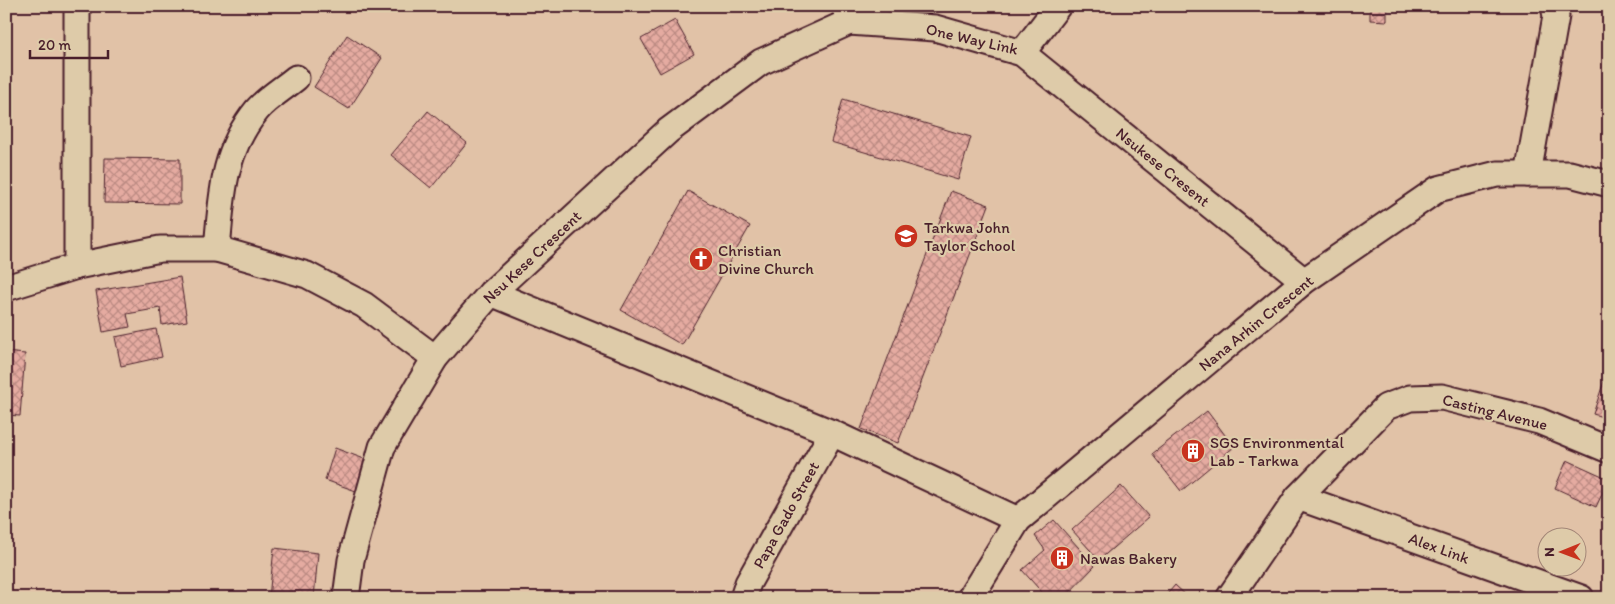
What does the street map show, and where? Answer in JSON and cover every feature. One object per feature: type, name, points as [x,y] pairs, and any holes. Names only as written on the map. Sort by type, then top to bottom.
[{"type":"street","points":[[77,6],[77,266]]},
{"type":"street","name":"One Way Link","points":[[847,14],[935,28],[1022,53],[1058,6]]},
{"type":"street","points":[[1528,174],[1556,16],[1554,6]]},
{"type":"street","name":"Nsu Kese Crescent","points":[[346,598],[352,560],[382,447],[435,358],[491,293],[668,131],[761,62],[847,14]]},
{"type":"street","name":"Nsukese Cresent","points":[[1022,53],[1304,281]]},
{"type":"street","points":[[217,248],[223,177],[236,141],[258,109],[296,78]]},
{"type":"street","name":"Nana Arhin Crescent","points":[[970,598],[1018,520],[1304,281],[1438,189],[1497,174],[1570,174],[1609,184]]},
{"type":"street","points":[[6,288],[77,266],[160,249],[217,248],[307,275],[364,305],[435,358]]},
{"type":"street","points":[[491,293],[832,433],[1018,520]]},
{"type":"street","name":"Casting Avenue","points":[[1229,598],[1298,497],[1386,407],[1410,398],[1442,397],[1539,422],[1609,450]]},
{"type":"street","name":"Papa Gado Street","points":[[743,598],[748,583],[832,433]]},
{"type":"street","name":"Alex Link","points":[[1298,497],[1581,598]]},
{"type":"building","points":[[1370,6],[1387,6],[1387,21],[1370,20]]},
{"type":"building","points":[[675,20],[694,54],[660,73],[641,39]]},
{"type":"building","points":[[347,35],[382,58],[349,109],[314,87]]},
{"type":"building","points":[[843,99],[971,137],[958,180],[831,142]]},
{"type":"building","points":[[428,111],[467,143],[431,188],[391,155]]},
{"type":"building","points":[[105,158],[180,159],[180,204],[104,203]]},
{"type":"building","points":[[688,191],[750,226],[682,345],[621,310]]},
{"type":"building","points":[[951,191],[989,205],[898,443],[861,429]]},
{"type":"building","points":[[180,277],[187,321],[162,325],[160,308],[127,314],[130,327],[103,332],[96,291]]},
{"type":"building","points":[[156,329],[162,357],[121,366],[115,337]]},
{"type":"building","points":[[6,352],[25,354],[20,416],[6,415]]},
{"type":"building","points":[[1606,375],[1609,376],[1609,419],[1593,414]]},
{"type":"building","name":"SGS Environmental Lab - Tarkwa","points":[[1207,411],[1234,447],[1181,491],[1152,454]]},
{"type":"building","points":[[335,448],[367,460],[356,491],[325,480]]},
{"type":"building","points":[[1567,460],[1609,479],[1596,507],[1555,488]]},
{"type":"building","points":[[1121,486],[1149,517],[1099,560],[1072,530]]},
{"type":"building","name":"Nawas Bakery","points":[[1054,520],[1095,566],[1064,598],[1047,598],[1022,570],[1045,550],[1035,536]]},
{"type":"building","points":[[274,548],[318,553],[314,598],[269,598]]},
{"type":"building","points":[[1175,585],[1189,598],[1164,598]]},
{"type":"place","name":"Tarkwa John Taylor School","points":[[906,236]]},
{"type":"place","name":"Christian Divine Church","points":[[701,259]]},
{"type":"place","name":"SGS Environmental Lab - Tarkwa","points":[[1193,451]]},
{"type":"place","name":"Nawas Bakery","points":[[1062,558]]}]
